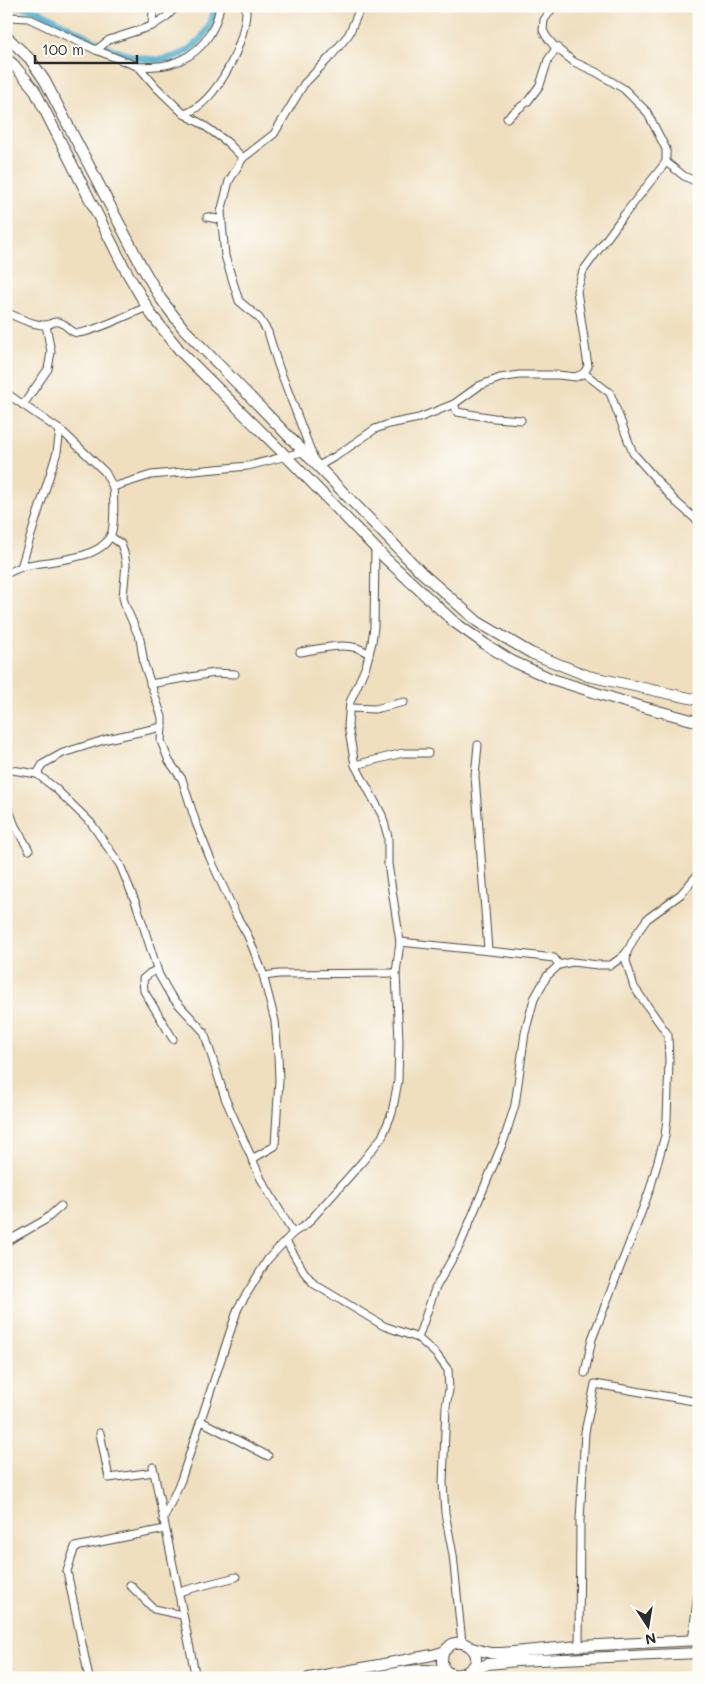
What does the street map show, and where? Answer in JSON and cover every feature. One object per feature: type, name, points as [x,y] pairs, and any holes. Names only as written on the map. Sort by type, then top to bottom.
[{"type":"main road","points":[[6,36],[30,60],[45,81],[141,264],[161,299],[183,328],[422,573],[478,622],[532,653],[588,676],[699,700]]},
{"type":"main road","points":[[6,59],[13,64],[34,89],[125,269],[147,307],[181,352],[287,456],[375,547],[454,622],[512,661],[552,679],[624,702],[699,722]]},
{"type":"main road","points":[[309,1678],[420,1658],[444,1652],[452,1644],[467,1646],[490,1653],[502,1653],[579,1646],[696,1641]]},
{"type":"main road","points":[[467,1646],[476,1658],[470,1674]]},
{"type":"main road","points":[[444,1652],[442,1662],[450,1675]]},
{"type":"main road","points":[[371,1678],[414,1670],[436,1670],[458,1677],[470,1674],[488,1664],[517,1661],[699,1653]]},
{"type":"street","points":[[151,6],[153,12],[152,26]]},
{"type":"street","points":[[96,50],[109,40],[152,26],[166,17],[177,6]]},
{"type":"street","points":[[6,18],[28,18],[96,50],[139,67],[169,64],[191,55],[204,44],[218,20],[220,6]]},
{"type":"street","points":[[184,114],[192,112],[212,93],[233,59],[244,34],[247,17],[246,6]]},
{"type":"street","points":[[351,6],[360,10],[349,34],[304,84],[274,134],[243,158],[229,181],[221,212],[225,256],[239,301],[259,318],[268,332],[278,365],[317,467],[375,429],[419,418],[454,404],[478,386],[500,378],[528,375],[576,377],[584,373],[588,366],[577,291],[583,271],[666,162],[666,149],[647,112],[624,89],[596,72],[574,62],[546,36],[543,30],[544,20],[554,6]]},
{"type":"street","points":[[507,118],[528,101],[540,85],[548,60],[557,47]]},
{"type":"street","points":[[139,67],[156,87],[184,114],[227,142],[243,158]]},
{"type":"street","points":[[666,162],[684,176],[699,183]]},
{"type":"street","points":[[207,217],[222,220]]},
{"type":"street","points":[[6,312],[23,320],[46,325],[56,321],[62,322],[73,332],[79,333],[147,307]]},
{"type":"street","points":[[23,404],[48,369],[51,352],[46,325]]},
{"type":"street","points":[[584,373],[610,394],[633,453],[675,501],[699,522]]},
{"type":"street","points":[[6,393],[60,430],[106,472],[113,487],[114,504],[110,536],[103,545],[85,555],[21,567],[6,574]]},
{"type":"street","points":[[454,404],[457,412],[521,420]]},
{"type":"street","points":[[21,567],[57,452],[60,430]]},
{"type":"street","points":[[113,487],[151,475],[248,466],[302,452]]},
{"type":"street","points":[[110,536],[121,544],[124,553],[126,564],[123,597],[140,639],[144,664],[162,717],[161,741],[169,761],[182,779],[200,831],[236,915],[248,936],[264,976],[275,1021],[279,1080],[275,1146],[252,1159]]},
{"type":"street","points":[[163,1520],[181,1480],[238,1308],[268,1259],[293,1233],[307,1224],[362,1162],[382,1136],[392,1113],[398,1081],[399,1041],[396,973],[400,942],[388,864],[388,837],[382,815],[355,765],[348,726],[350,702],[366,666],[374,627],[375,547]]},
{"type":"street","points":[[300,652],[350,646],[363,650],[368,654]]},
{"type":"street","points":[[150,684],[214,673],[235,674]]},
{"type":"street","points":[[350,708],[375,709],[404,702]]},
{"type":"street","points":[[37,774],[43,764],[63,753],[107,739],[162,727]]},
{"type":"street","points":[[478,746],[475,776],[488,950]]},
{"type":"street","points":[[355,765],[403,753],[428,753]]},
{"type":"street","points":[[6,769],[37,774],[55,788],[91,823],[120,865],[137,906],[157,970],[171,996],[204,1032],[225,1098],[252,1159],[293,1233]]},
{"type":"street","points":[[6,802],[15,826],[29,850]]},
{"type":"street","points":[[418,1338],[435,1289],[460,1245],[504,1140],[515,1104],[525,1033],[534,998],[547,976],[560,965],[572,962],[598,965],[611,964],[622,957],[647,919],[681,894],[699,873]]},
{"type":"street","points":[[400,942],[554,958],[560,965]]},
{"type":"street","points":[[585,1373],[592,1339],[650,1188],[665,1136],[667,1119],[668,1035],[634,987],[626,961],[627,952]]},
{"type":"street","points":[[157,970],[143,979],[144,991],[173,1039]]},
{"type":"street","points":[[264,976],[279,974],[396,973]]},
{"type":"street","points":[[6,1242],[45,1220],[62,1206]]},
{"type":"street","points":[[286,1241],[304,1272],[314,1284],[384,1326],[418,1338],[436,1354],[448,1370],[449,1390],[446,1406],[443,1483],[445,1513],[467,1646]]},
{"type":"street","points":[[579,1646],[580,1520],[584,1432],[594,1384],[699,1402]]},
{"type":"street","points":[[201,1422],[268,1456]]},
{"type":"street","points":[[100,1433],[109,1478],[154,1470],[196,1678]]},
{"type":"street","points":[[89,1678],[67,1571],[75,1548],[165,1529]]},
{"type":"street","points":[[178,1592],[236,1577]]},
{"type":"street","points":[[130,1585],[154,1610],[182,1615]]},
{"type":"street","points":[[696,1641],[699,1585]]},
{"type":"waterway","points":[[6,8],[12,6]]},
{"type":"waterway","points":[[17,6],[39,12],[124,54],[159,60],[176,57],[196,44],[210,24],[215,6]]}]
